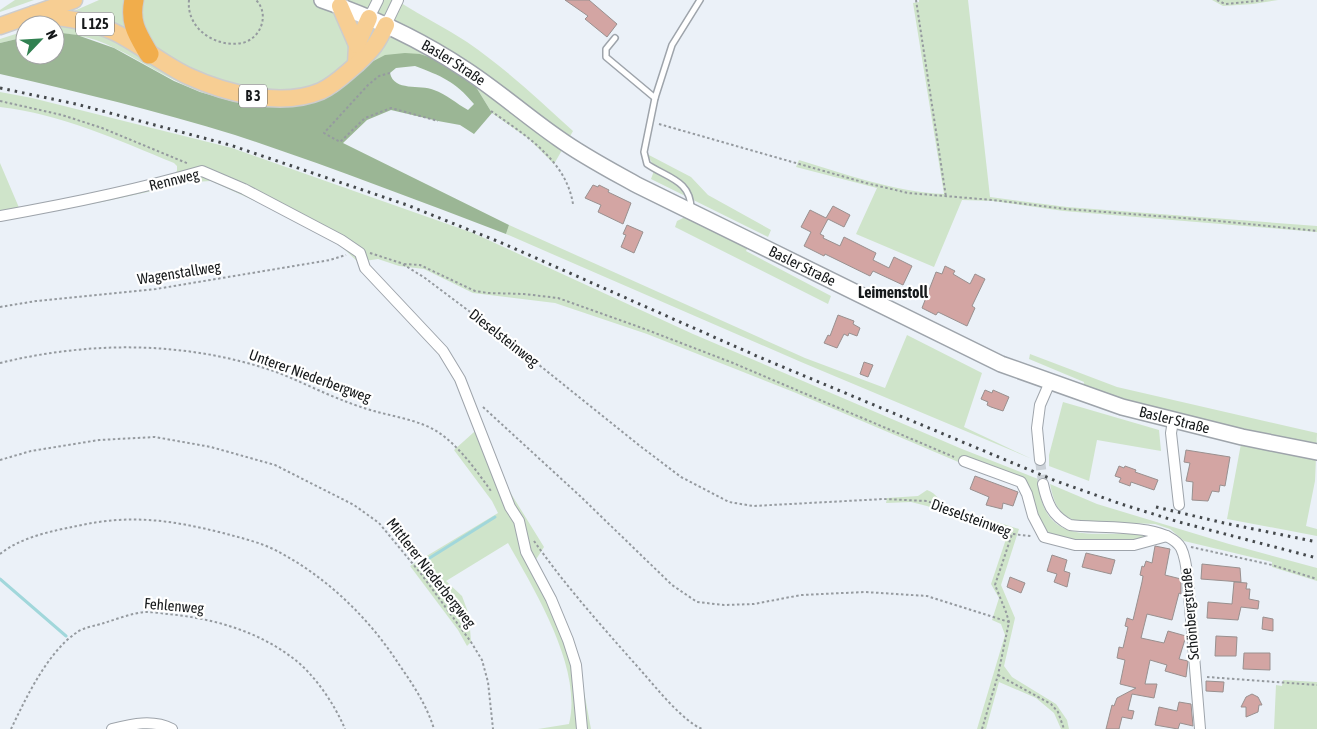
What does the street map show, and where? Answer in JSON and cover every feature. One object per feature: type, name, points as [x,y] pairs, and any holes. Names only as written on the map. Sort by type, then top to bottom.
[{"type":"highway","points":[[134,0],[132,18],[135,29],[149,54]]},
{"type":"main road","name":"L 125","points":[[0,26],[74,0]]},
{"type":"main road","points":[[340,6],[357,45]]},
{"type":"main road","name":"L 125","points":[[34,14],[91,22],[115,32],[149,54]]},
{"type":"main road","points":[[356,64],[357,45],[369,18]]},
{"type":"main road","points":[[356,64],[376,46],[386,25]]},
{"type":"main road","name":"B 3","points":[[149,54],[188,76],[213,85],[243,95],[274,98],[300,97],[321,91],[344,77],[356,64]]},
{"type":"street","name":"Basler Straße","points":[[322,0],[386,25],[438,52],[506,98],[584,156],[637,185],[992,361],[1122,407],[1242,437],[1317,452]]},
{"type":"street","points":[[369,18],[378,0]]},
{"type":"street","points":[[386,25],[398,0]]},
{"type":"street","name":"Rennweg","points":[[0,216],[90,199],[157,184],[202,171],[244,189],[341,240],[360,254]]},
{"type":"street","points":[[360,254],[365,268],[443,351],[460,379],[466,399],[510,506],[519,521],[526,552],[551,599],[568,640],[576,665],[582,729]]},
{"type":"street","points":[[1040,460],[1037,428],[1040,405],[1050,382]]},
{"type":"street","points":[[1173,421],[1171,433],[1179,505]]},
{"type":"street","points":[[964,461],[1021,482],[1027,494],[1033,516],[1044,537],[1076,545],[1134,545],[1167,536]]},
{"type":"street","name":"Schönbergstraße","points":[[1043,484],[1048,505],[1053,513],[1070,525],[1149,530],[1167,536],[1177,542],[1181,548],[1186,562],[1200,729]]},
{"type":"street","points":[[112,729],[144,723],[172,729]]},
{"type":"lane","points":[[692,212],[691,201],[684,186],[647,164],[644,152],[649,120],[672,45],[700,0]]},
{"type":"lane","points":[[615,38],[606,49],[606,57],[655,98]]},
{"type":"path","points":[[189,0],[188,10],[197,28],[208,37],[232,44],[244,43],[259,31],[264,17],[256,0]]},
{"type":"path","points":[[916,0],[946,197]]},
{"type":"path","points":[[1217,0],[1224,4],[1266,0]]},
{"type":"path","points":[[390,73],[379,76],[368,85],[324,132],[340,142],[365,118],[392,108],[438,121]]},
{"type":"path","points":[[0,101],[62,115],[86,123],[188,164]]},
{"type":"path","points":[[492,110],[529,138],[555,163],[561,171],[570,191],[572,204]]},
{"type":"path","points":[[649,120],[866,183],[908,193],[1317,231]]},
{"type":"path","name":"Wagenstallweg","points":[[0,307],[156,290],[369,252],[401,264]]},
{"type":"path","name":"Dieselsteinweg","points":[[401,264],[420,265],[475,291],[558,298],[633,324],[733,363],[964,461]]},
{"type":"path","name":"Dieselsteinweg","points":[[401,264],[425,278],[518,348],[681,477],[729,502],[753,506],[884,499],[927,501],[1012,534],[1044,537]]},
{"type":"path","name":"Unterer Niederbergweg","points":[[0,363],[75,349],[141,347],[197,352],[231,359],[263,367],[372,411],[414,421],[437,432],[461,452],[476,471]]},
{"type":"path","points":[[466,399],[478,403],[672,585],[697,602],[724,605],[754,604],[800,595],[866,592],[927,596],[1009,622]]},
{"type":"path","name":"Mittlerer Niederbergweg","points":[[0,460],[31,451],[99,440],[155,437],[211,447],[275,465],[354,505],[379,523],[422,576],[471,642],[482,660],[488,682],[493,729]]},
{"type":"path","points":[[0,554],[21,541],[57,530],[94,522],[137,518],[169,521],[203,528],[243,538],[275,550],[297,562],[339,594],[360,614],[387,645],[418,692],[434,729]]},
{"type":"path","points":[[519,521],[554,569],[620,647],[670,703],[702,729]]},
{"type":"path","points":[[982,729],[998,675],[1009,622],[995,585],[1012,534]]},
{"type":"path","points":[[1181,548],[1193,547],[1272,565],[1317,579]]},
{"type":"path","name":"Fehlenweg","points":[[11,729],[39,677],[59,647],[77,631],[144,612],[182,616],[212,622],[244,631],[270,644],[296,660],[318,684],[339,716],[345,729]]},
{"type":"path","points":[[998,675],[1051,704],[1058,712],[1064,729]]},
{"type":"path","points":[[1195,676],[1317,685]]},
{"type":"green space","points":[[15,0],[34,0],[0,12],[0,10]]},
{"type":"green space","points":[[99,0],[402,0],[401,3],[481,52],[522,85],[573,131],[554,164],[529,139],[492,113],[476,87],[444,65],[362,67],[343,86],[311,100],[269,105],[236,102],[189,87],[96,40],[65,34],[65,15]]},
{"type":"green space","points":[[919,0],[968,0],[990,197],[1067,207],[1317,226],[1317,232],[1064,211],[993,201],[962,200],[934,267],[856,234],[877,188],[796,167],[799,160],[889,186],[925,193],[944,194],[913,3],[919,2]]},
{"type":"green space","points":[[1212,0],[1278,0],[1223,6]]},
{"type":"green space","points":[[65,33],[77,35],[114,48],[174,81],[200,92],[231,101],[284,106],[317,99],[337,92],[362,67],[385,55],[405,53],[420,54],[432,58],[476,87],[492,113],[474,134],[460,125],[391,110],[367,120],[343,143],[509,225],[506,234],[235,135],[118,102],[0,74],[0,43],[15,39],[15,65],[65,65]],"holes":[[[415,66],[440,76],[454,85],[474,104],[468,110],[434,90],[397,83],[392,79],[390,73],[396,68]]]},
{"type":"green space","points":[[15,34],[15,39],[0,43],[0,39]]},
{"type":"green space","points":[[0,92],[32,98],[232,148],[473,233],[693,334],[962,449],[1038,479],[1042,502],[1050,518],[1062,527],[1077,532],[1093,534],[1149,535],[1147,539],[1107,543],[1076,542],[1062,539],[1051,534],[1042,526],[1024,483],[963,464],[796,393],[647,334],[555,303],[473,293],[424,269],[399,266],[378,259],[358,262],[342,247],[326,237],[279,212],[211,181],[193,182],[102,202],[0,221],[0,163],[20,210],[175,173],[177,166],[174,163],[89,129],[45,115],[0,107]]},
{"type":"green space","points":[[647,154],[691,177],[708,195],[771,230],[768,237],[651,179],[655,168]]},
{"type":"green space","points":[[691,214],[749,245],[746,251],[831,296],[828,304],[675,227],[677,221]]},
{"type":"green space","points":[[509,225],[805,358],[885,388],[907,335],[982,373],[964,427],[1032,459],[801,362],[506,234]]},
{"type":"green space","points":[[1030,354],[1117,387],[1317,433],[1315,481],[1306,526],[1317,529],[1317,536],[1227,519],[1243,433],[1175,417],[1083,388],[1084,382],[1029,359]]},
{"type":"green space","points":[[1063,402],[1159,430],[1161,451],[1097,440],[1089,481],[1049,466],[1049,455]]},
{"type":"green space","points":[[483,424],[510,492],[544,547],[535,561],[567,623],[576,649],[591,729],[538,729],[569,724],[572,702],[569,679],[554,631],[508,543],[446,581],[462,596],[469,615],[471,642],[467,646],[458,630],[410,566],[498,513],[492,501],[454,450]]},
{"type":"green space","points":[[1050,484],[1097,504],[1229,544],[1317,568],[1317,581],[1272,567],[1272,562],[1184,541],[1170,529],[1155,524],[1076,521],[1064,515],[1057,507]]},
{"type":"green space","points":[[927,490],[949,507],[1019,529],[1001,585],[1015,618],[1004,666],[1012,677],[1056,704],[1067,720],[1069,729],[1061,729],[1054,713],[1036,698],[999,682],[986,729],[977,729],[1005,635],[1001,624],[992,620],[999,598],[991,584],[1005,542],[1003,534],[927,506],[911,502],[886,503],[887,498],[918,496]]},
{"type":"green space","points":[[1283,680],[1317,682],[1317,729],[1274,729],[1276,685],[1282,686]]},
{"type":"building","points":[[565,0],[589,0],[617,24],[607,37],[585,19],[588,16]]},
{"type":"building","points":[[593,185],[598,187],[599,185],[609,190],[608,192],[631,203],[623,224],[598,212],[601,205],[585,198]]},
{"type":"building","points":[[833,206],[850,215],[844,227],[828,219],[820,234],[824,236],[823,238],[840,246],[844,237],[876,253],[873,260],[889,268],[894,257],[912,266],[903,285],[873,271],[870,276],[804,246],[811,232],[801,227],[810,210],[826,218]]},
{"type":"building","points":[[627,225],[643,232],[634,253],[621,247],[626,235],[623,234]]},
{"type":"building","points":[[945,266],[955,271],[953,274],[970,284],[975,274],[985,279],[972,306],[975,308],[967,326],[938,312],[936,315],[922,308],[936,272],[942,274]]},
{"type":"building","points":[[838,315],[854,321],[853,324],[860,328],[857,336],[849,333],[848,336],[844,334],[837,348],[824,343],[828,335],[830,336]]},
{"type":"building","points":[[864,362],[873,365],[868,377],[860,374]]},
{"type":"building","points":[[985,390],[992,393],[993,390],[1009,397],[1003,411],[987,405],[988,402],[981,399]]},
{"type":"building","points":[[1186,450],[1230,457],[1225,486],[1220,485],[1219,492],[1212,491],[1208,501],[1192,500],[1193,482],[1186,481],[1190,463],[1184,462]]},
{"type":"building","points":[[1119,466],[1124,468],[1125,466],[1136,470],[1135,472],[1158,480],[1154,490],[1131,482],[1130,486],[1119,482],[1121,478],[1115,476]]},
{"type":"building","points":[[975,476],[1018,492],[1013,506],[1003,503],[1002,509],[986,505],[989,497],[970,489]]},
{"type":"building","points":[[1155,546],[1170,549],[1165,575],[1181,579],[1181,594],[1179,593],[1172,620],[1147,614],[1141,638],[1164,643],[1168,631],[1186,636],[1179,659],[1188,661],[1186,677],[1165,671],[1167,665],[1150,660],[1145,684],[1157,684],[1154,698],[1132,694],[1128,710],[1134,711],[1132,719],[1122,717],[1119,729],[1106,729],[1112,705],[1114,706],[1117,698],[1136,688],[1120,684],[1125,660],[1117,658],[1119,647],[1123,648],[1128,627],[1125,626],[1127,618],[1133,620],[1143,576],[1140,575],[1142,566],[1144,567],[1146,561],[1152,563]]},
{"type":"building","points":[[1086,553],[1115,560],[1111,574],[1082,567]]},
{"type":"building","points":[[1052,555],[1067,560],[1064,571],[1070,573],[1067,587],[1054,582],[1057,574],[1047,571]]},
{"type":"building","points":[[1202,564],[1240,568],[1241,582],[1201,579]]},
{"type":"building","points":[[1010,577],[1025,583],[1021,593],[1007,587]]},
{"type":"building","points":[[1234,582],[1247,583],[1246,589],[1250,589],[1249,599],[1259,601],[1258,609],[1241,607],[1238,620],[1207,618],[1208,602],[1232,604]]},
{"type":"building","points":[[1263,617],[1273,619],[1273,631],[1262,629]]},
{"type":"building","points":[[1216,636],[1237,637],[1236,656],[1215,656]]},
{"type":"building","points":[[1244,653],[1270,653],[1270,670],[1243,669]]},
{"type":"building","points":[[1206,681],[1224,682],[1223,692],[1206,691]]},
{"type":"building","points":[[1252,694],[1258,697],[1262,705],[1259,705],[1258,712],[1246,717],[1246,707],[1241,707],[1246,697]]},
{"type":"building","points":[[1179,702],[1191,704],[1193,726],[1180,723],[1178,729],[1155,725],[1159,707],[1177,711]]},
{"type":"waterway","points":[[420,564],[495,517]]},
{"type":"waterway","points":[[0,579],[66,636]]},
{"type":"tunnel","points":[[1040,460],[1043,484]]},
{"type":"railway","points":[[0,88],[76,104],[230,145],[407,205],[502,243],[759,357],[1056,481],[1179,522],[1317,558]]},
{"type":"railway","points":[[1156,507],[1317,542]]},
{"type":"district","name":"Leimenstoll","points":[[893,292]]}]
